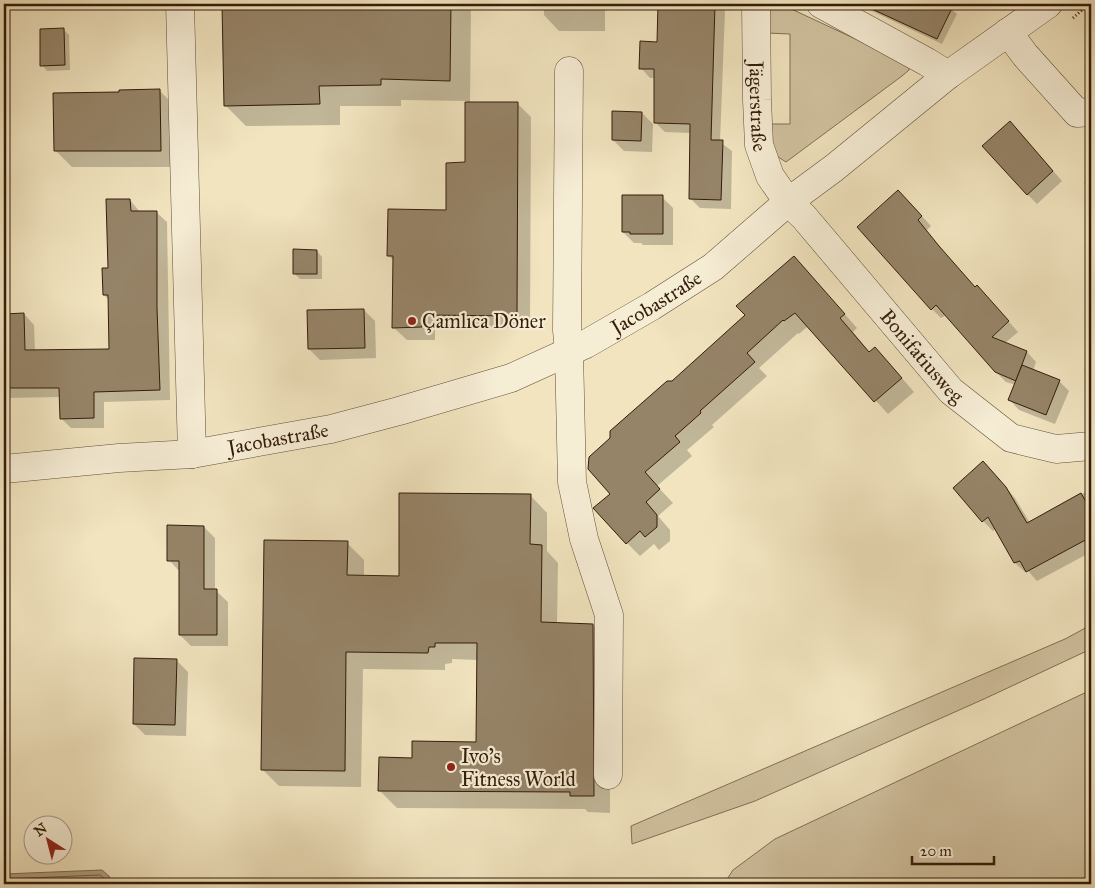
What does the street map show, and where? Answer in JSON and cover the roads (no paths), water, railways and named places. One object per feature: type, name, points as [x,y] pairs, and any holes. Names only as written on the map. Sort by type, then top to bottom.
[{"type":"street","points":[[180,4],[192,454]]},
{"type":"street","name":"Jägerstraße","points":[[756,4],[756,100],[759,145],[770,176],[788,202]]},
{"type":"street","points":[[820,4],[948,75]]},
{"type":"street","name":"Jacobastraße","points":[[4,469],[118,458],[192,454],[331,429],[511,378],[586,344],[652,306],[712,266],[788,202],[834,168],[948,75],[1048,4]]},
{"type":"street","points":[[1008,32],[1025,55],[1078,113],[1091,112]]},
{"type":"street","points":[[569,71],[567,330],[572,482],[584,539],[609,615],[608,775]]},
{"type":"street","name":"Bonifatiusweg","points":[[788,202],[804,217],[951,390],[1010,438],[1056,449],[1091,446]]},
{"type":"water","points":[[102,870],[109,876],[112,884],[4,884],[4,874]]},
{"type":"place","name":"Çamlıca Döner","points":[[412,321]]},
{"type":"place","name":"Ivo’s Fitness World","points":[[451,767]]}]
